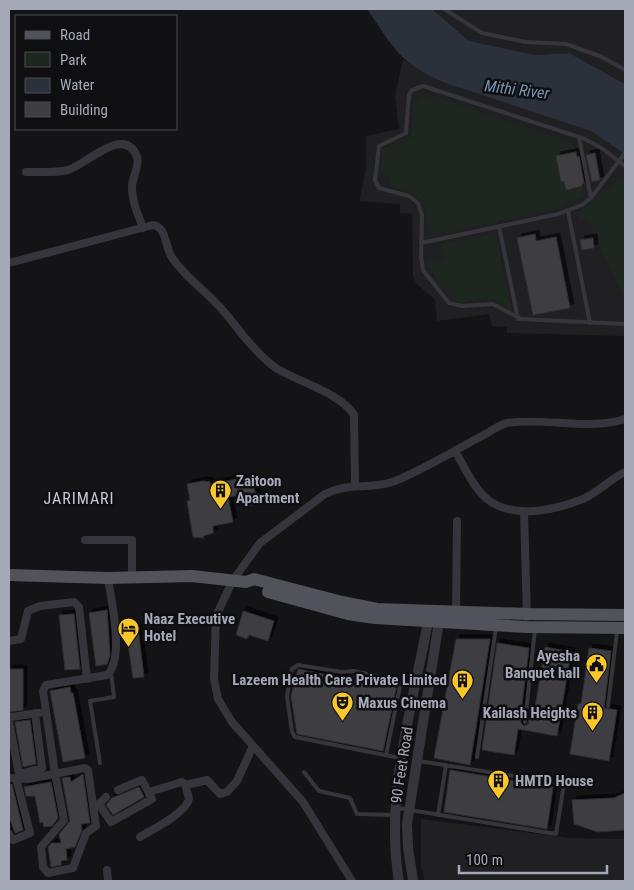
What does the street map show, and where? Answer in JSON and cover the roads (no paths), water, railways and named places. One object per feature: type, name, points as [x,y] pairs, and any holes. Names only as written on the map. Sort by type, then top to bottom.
[{"type":"main road","points":[[9,575],[108,578],[192,576],[240,581],[253,588],[348,614],[375,618],[435,616],[622,628]]},
{"type":"main road","points":[[456,617],[496,625],[625,615]]},
{"type":"street","points":[[26,172],[61,172],[80,164],[111,145],[124,144],[131,148],[137,158],[132,190],[143,228]]},
{"type":"street","points":[[9,263],[153,225],[160,228],[170,254],[180,268],[217,303],[263,357],[274,367],[304,384],[340,399],[350,408],[354,414],[355,486]]},
{"type":"street","points":[[352,881],[303,802],[232,722],[218,699],[214,679],[216,616],[240,581],[254,550],[325,494],[343,486],[375,486],[390,483],[504,424],[547,421],[592,424],[625,419]]},
{"type":"street","points":[[455,451],[472,481],[487,499],[508,508],[524,512],[554,507],[583,499],[625,472]]},
{"type":"street","points":[[524,512],[530,623]]},
{"type":"street","points":[[456,617],[457,521]]},
{"type":"street","points":[[85,540],[132,540],[132,577]]},
{"type":"street","points":[[13,778],[32,774],[55,773],[88,770],[96,823],[95,828],[86,832],[73,868],[48,873],[43,868],[42,847],[64,820],[55,773],[44,690],[46,686],[54,682],[107,675],[116,664],[117,652],[108,578]]},
{"type":"street","points":[[9,641],[21,639],[28,611],[40,606],[74,602],[79,607],[87,679]]},
{"type":"street","name":"90 Feet Road","points":[[399,881],[395,856],[395,811],[402,758],[416,685],[435,616]]},
{"type":"street","name":"90 Feet Road","points":[[413,881],[408,847],[410,810],[418,760],[435,616]]},
{"type":"street","points":[[35,714],[43,765],[42,768],[32,774],[18,772],[9,720],[12,717],[46,712]]},
{"type":"street","points":[[149,792],[180,782],[186,785],[207,780],[221,795],[227,792],[237,781],[253,746]]},
{"type":"street","points":[[9,769],[30,833],[13,840],[9,834]]},
{"type":"street","points":[[106,797],[99,804],[111,822],[150,802],[152,796],[142,780],[118,790]]},
{"type":"street","points":[[140,837],[161,826],[186,806],[190,799],[186,785]]},
{"type":"street","points":[[107,870],[108,881]]},
{"type":"lane","points":[[444,9],[482,33],[526,42],[566,44],[602,57],[625,70]]},
{"type":"lane","points":[[625,166],[593,143],[579,137],[430,87],[422,86],[412,90],[408,102],[406,133],[379,146],[376,180],[379,188],[409,196],[418,203],[422,215],[421,243],[423,270],[450,303],[462,306],[493,304],[518,319],[625,324]]},
{"type":"lane","points":[[579,137],[591,198]]},
{"type":"lane","points":[[421,243],[568,211],[582,206],[591,198],[625,154]]},
{"type":"lane","points":[[568,211],[590,323]]},
{"type":"lane","points":[[499,226],[518,319]]},
{"type":"lane","points":[[525,722],[530,623]]},
{"type":"lane","points":[[477,757],[496,625]]},
{"type":"lane","points":[[608,706],[622,628]]},
{"type":"lane","points":[[402,758],[296,737],[292,732],[287,700],[290,677],[293,667],[298,665],[341,672],[353,672],[416,685]]},
{"type":"lane","points":[[100,763],[89,702],[114,696],[111,672]]},
{"type":"lane","points":[[386,755],[400,682]]},
{"type":"lane","points":[[398,695],[414,698]]},
{"type":"lane","points":[[304,772],[322,793],[350,798],[358,814],[410,810],[556,834],[564,784],[418,760]]},
{"type":"lane","points":[[438,815],[446,765]]},
{"type":"water","name":"Mithi River","points":[[367,9],[432,9],[469,41],[536,55],[569,53],[625,84],[625,154],[591,131],[445,83],[430,76],[407,61],[399,53]]},
{"type":"place","name":"Zaitoon Apartment","points":[[220,509]]},
{"type":"place","name":"Naaz Executive Hotel","points":[[128,647]]},
{"type":"place","name":"Ayesha Banquet hall","points":[[596,684]]},
{"type":"place","name":"Lazeem Health Care Private Limited","points":[[463,699]]},
{"type":"place","name":"Maxus Cinema","points":[[342,722]]},
{"type":"place","name":"Kailash Heights","points":[[593,732]]},
{"type":"place","name":"HMTD House","points":[[499,800]]},
{"type":"district","name":"JARIMARI","points":[[79,498]]}]
